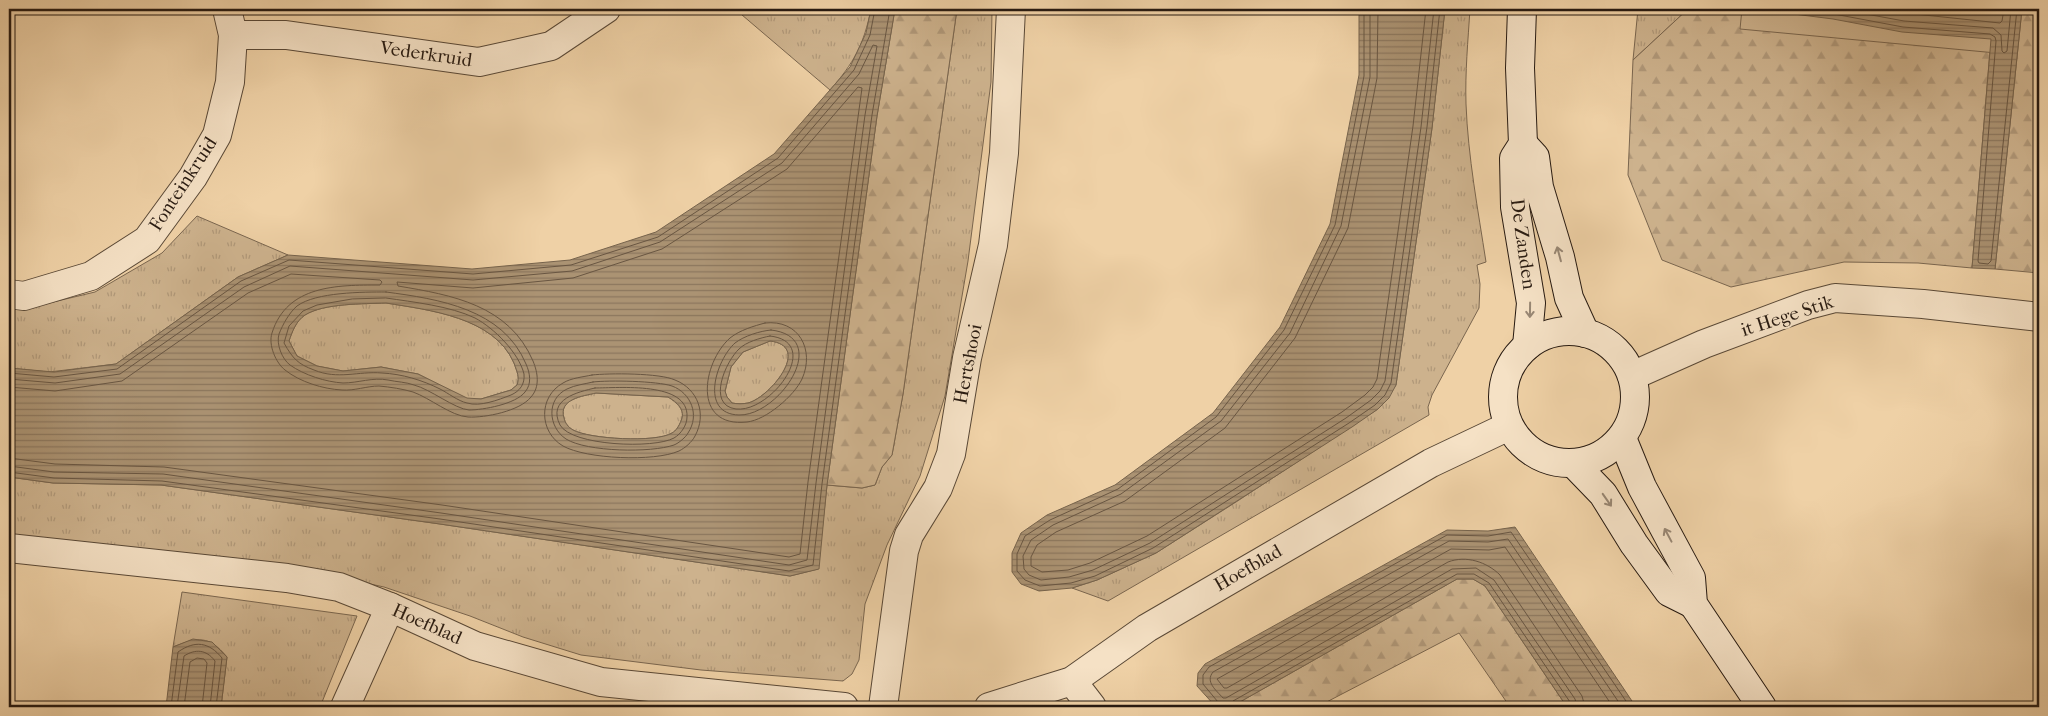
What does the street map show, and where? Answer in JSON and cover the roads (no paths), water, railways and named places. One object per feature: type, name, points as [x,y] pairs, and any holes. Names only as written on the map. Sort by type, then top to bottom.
[{"type":"street","name":"Fonteinkruid","points":[[9,294],[24,296],[91,276],[147,240],[193,177],[217,135],[230,82],[233,35],[227,9]]},
{"type":"street","name":"Vederkruid","points":[[233,35],[286,34],[479,62],[552,46],[606,9]]},
{"type":"street","name":"Hertshooi","points":[[883,707],[898,579],[904,551],[910,535],[938,488],[951,454],[967,358],[993,245],[1004,153],[1011,9]]},
{"type":"street","name":"De Zanden","points":[[1522,9],[1520,68],[1523,144],[1514,158],[1515,207],[1531,303],[1527,346]]},
{"type":"street","name":"De Zanden","points":[[1523,144],[1535,157],[1539,187],[1560,257],[1569,298],[1585,333]]},
{"type":"street","name":"it Hege Stik","points":[[1632,376],[1705,344],[1808,305],[1835,298],[1923,304],[2039,317]]},
{"type":"street","points":[[1570,331],[1585,333],[1603,340],[1624,359],[1632,376],[1635,408],[1630,424],[1622,438],[1601,456],[1574,464],[1563,464],[1541,457],[1522,444],[1509,426],[1504,404],[1504,383],[1512,363],[1527,346],[1539,338],[1554,333],[1570,331]]},
{"type":"street","name":"Hoefblad","points":[[989,707],[1072,682],[1162,618],[1430,463],[1509,426]]},
{"type":"street","points":[[1622,438],[1642,487],[1691,578],[1693,604],[1762,707]]},
{"type":"street","points":[[1574,464],[1603,494],[1634,544],[1669,592],[1693,604]]},
{"type":"street","name":"Hoefblad","points":[[9,548],[287,578],[339,587],[390,607],[475,646],[601,682],[844,707]]},
{"type":"street","points":[[345,707],[390,607]]},
{"type":"street","points":[[1072,682],[1092,707]]},
{"type":"water","points":[[871,9],[895,9],[877,116],[827,485],[819,569],[790,576],[161,485],[53,483],[9,477],[9,368],[54,372],[116,364],[238,277],[288,255],[472,269],[570,260],[656,232],[774,154],[850,67],[866,33]],"holes":[[[386,303],[459,318],[492,335],[505,348],[514,363],[518,377],[517,385],[511,390],[481,399],[467,398],[418,374],[381,367],[343,371],[317,366],[297,356],[289,341],[299,320],[313,311],[333,306]],[[770,341],[782,345],[788,352],[783,372],[776,383],[757,399],[748,403],[738,404],[732,403],[725,391],[731,367],[743,352]],[[596,393],[668,397],[680,407],[682,417],[673,432],[664,436],[638,439],[593,436],[573,430],[564,420],[563,412],[565,406],[579,397]]]},
{"type":"water","points":[[1359,9],[1445,9],[1432,128],[1396,385],[1389,398],[1378,409],[1352,427],[1156,553],[1097,580],[1072,588],[1039,591],[1021,584],[1012,572],[1012,553],[1021,533],[1047,515],[1115,485],[1213,413],[1280,327],[1330,224],[1359,75]]},
{"type":"water","points":[[1754,9],[1972,9],[1993,11],[2022,9],[1995,269],[1972,268],[1991,39],[1902,32],[1833,19]]},
{"type":"water","points":[[1515,527],[1636,707],[1567,707],[1485,586],[1473,579],[1457,579],[1231,707],[1216,707],[1197,686],[1198,673],[1205,664],[1447,530],[1488,531]]},
{"type":"water","points":[[193,639],[212,642],[227,657],[221,707],[166,707],[173,647]]}]
